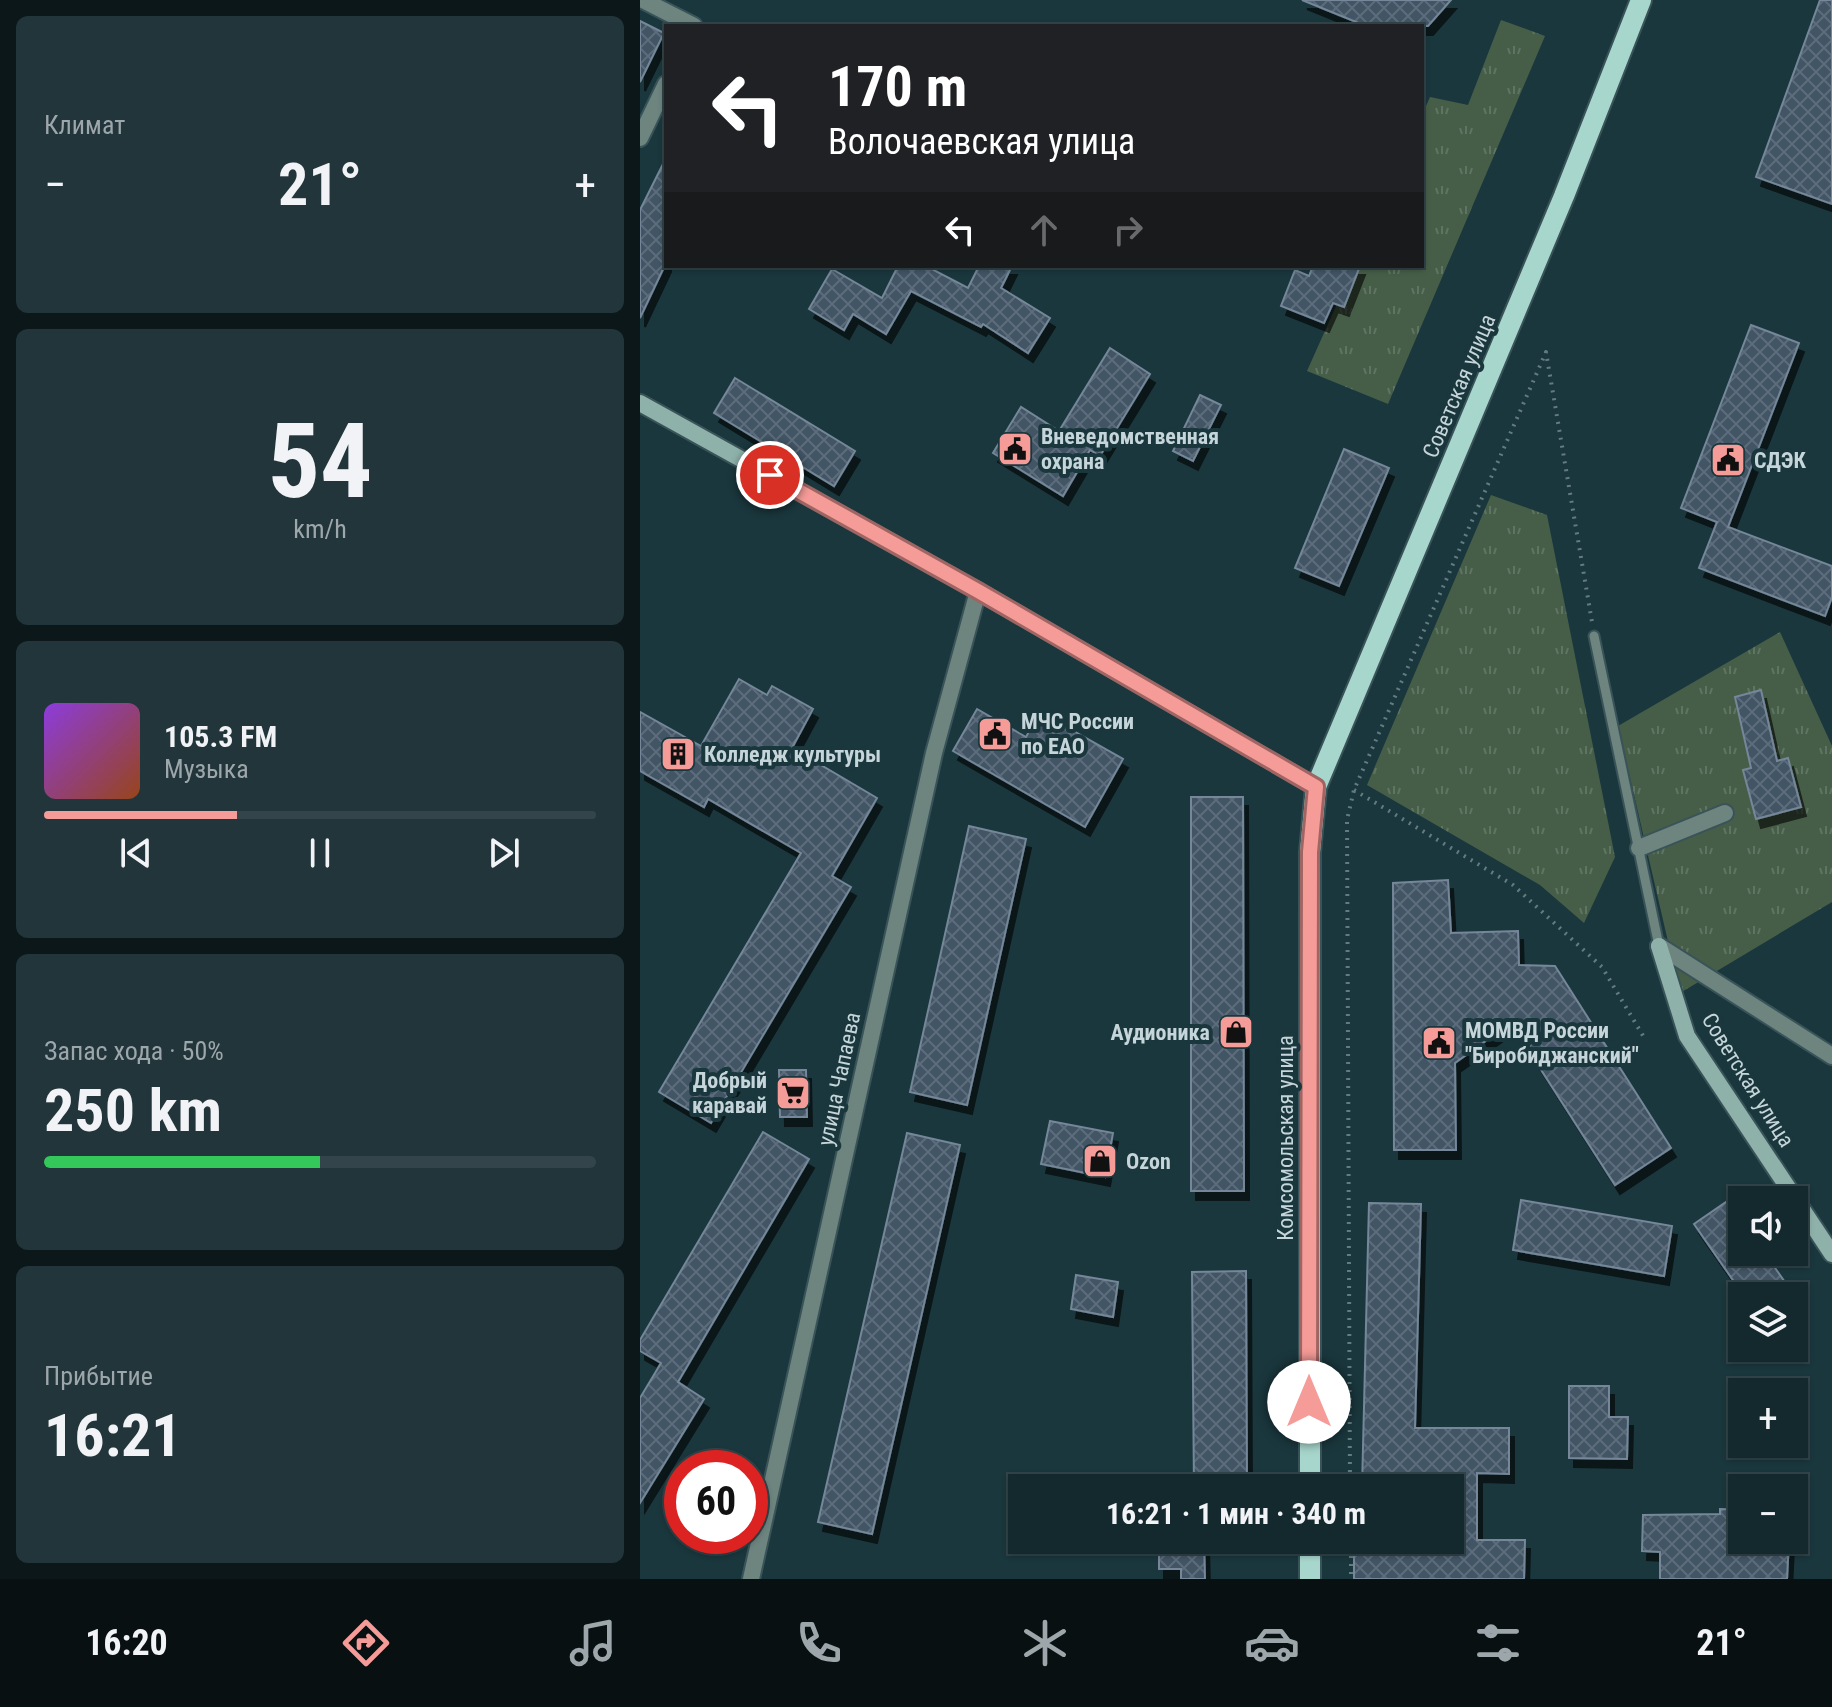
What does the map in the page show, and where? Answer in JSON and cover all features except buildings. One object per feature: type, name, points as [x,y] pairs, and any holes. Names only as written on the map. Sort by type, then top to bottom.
[{"type":"main road","name":"Советская улица","points":[[1316,787],[1564,196],[1641,0]]},
{"type":"main road","points":[[640,403],[978,591],[1316,787]]},
{"type":"main road","name":"Комсомольская улица","points":[[1310,1474],[1310,852],[1316,787]]},
{"type":"main road","name":"Советская улица","points":[[1659,946],[1687,1036],[1832,1254]]},
{"type":"main road","points":[[1310,1554],[1310,1579]]},
{"type":"street","points":[[643,0],[690,24]]},
{"type":"street","points":[[640,138],[664,88]]},
{"type":"street","name":"улица Чапаева","points":[[751,1579],[934,753],[978,591]]},
{"type":"street","points":[[1639,848],[1725,813]]},
{"type":"street","points":[[1659,946],[1832,1056]]},
{"type":"lane","name":"Советская улица","points":[[1594,636],[1659,946]]},
{"type":"path","points":[[1350,1474],[1347,820],[1354,790],[1546,352],[1594,636]]},
{"type":"path","points":[[1354,790],[1513,885],[1602,967],[1645,1039]]},
{"type":"path","points":[[1351,1554],[1351,1579]]},
{"type":"green space","points":[[1501,20],[1545,36],[1388,404],[1307,371],[1353,268],[1424,268],[1424,110],[1430,97],[1468,105]]},
{"type":"green space","points":[[1491,495],[1547,515],[1615,857],[1584,923],[1540,885],[1367,785]]},
{"type":"green space","points":[[1780,632],[1832,746],[1832,902],[1680,993],[1618,726]]},
{"type":"place","name":"Вневедомственная охрана","points":[[1015,449]]},
{"type":"place","name":"СДЭК","points":[[1728,460]]},
{"type":"place","name":"МЧС России по ЕАО","points":[[995,734]]},
{"type":"place","name":"Колледж культуры","points":[[678,754]]},
{"type":"place","name":"Аудионика","points":[[1236,1032]]},
{"type":"place","name":"МОМВД России \"Биробиджанский\"","points":[[1439,1043]]},
{"type":"place","name":"Добрый каравай","points":[[793,1093]]},
{"type":"place","name":"Ozon","points":[[1100,1161]]},
{"type":"route","points":[[770,475],[978,591],[1316,787],[1310,852],[1309,1402]]}]
